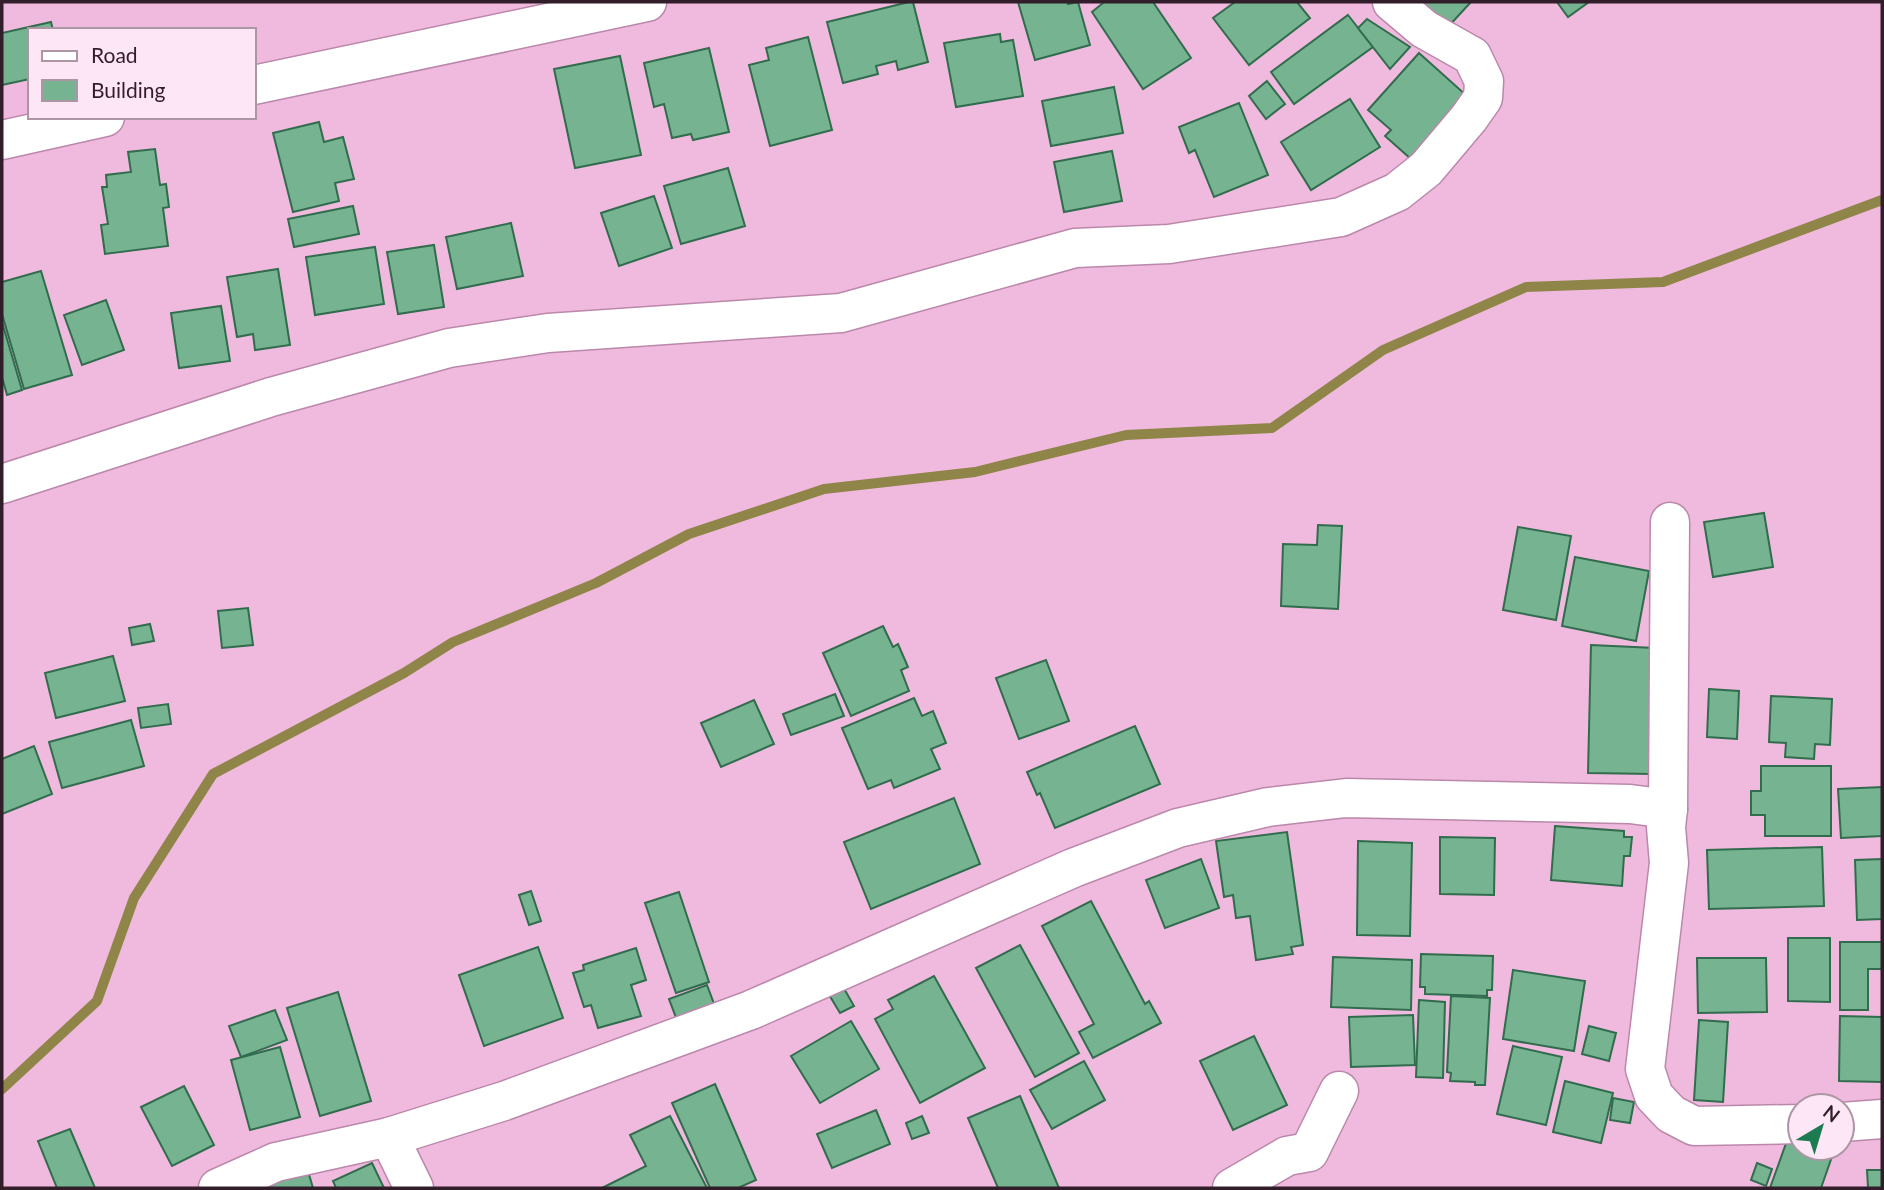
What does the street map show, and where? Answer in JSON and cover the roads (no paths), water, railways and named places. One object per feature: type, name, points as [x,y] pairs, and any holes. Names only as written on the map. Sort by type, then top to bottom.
[{"type":"street","points":[[256,85],[647,2]]},
{"type":"street","points":[[2,484],[271,397],[449,348],[548,333],[841,313],[1075,248],[1169,244],[1341,217],[1397,192],[1426,169],[1483,98],[1484,81],[1472,56],[1424,29],[1392,2]]},
{"type":"street","points":[[2,140],[96,119]]},
{"type":"street","points":[[1670,522],[1666,827],[1669,863],[1645,1069],[1654,1097],[1671,1114],[1694,1126],[1786,1124]]},
{"type":"street","points":[[218,1188],[276,1162],[389,1137],[504,1101],[751,1010],[1073,868],[1178,828],[1268,807],[1346,798],[1630,804],[1668,809]]},
{"type":"street","points":[[1232,1188],[1287,1156],[1309,1152],[1339,1091]]},
{"type":"street","points":[[1856,1121],[1882,1119]]},
{"type":"street","points":[[389,1137],[414,1188]]},
{"type":"waterway","points":[[2,1089],[97,1001],[134,898],[213,774],[404,673],[453,642],[596,583],[689,534],[824,489],[975,472],[1126,435],[1272,428],[1383,350],[1526,287],[1663,282],[1882,200]]}]
